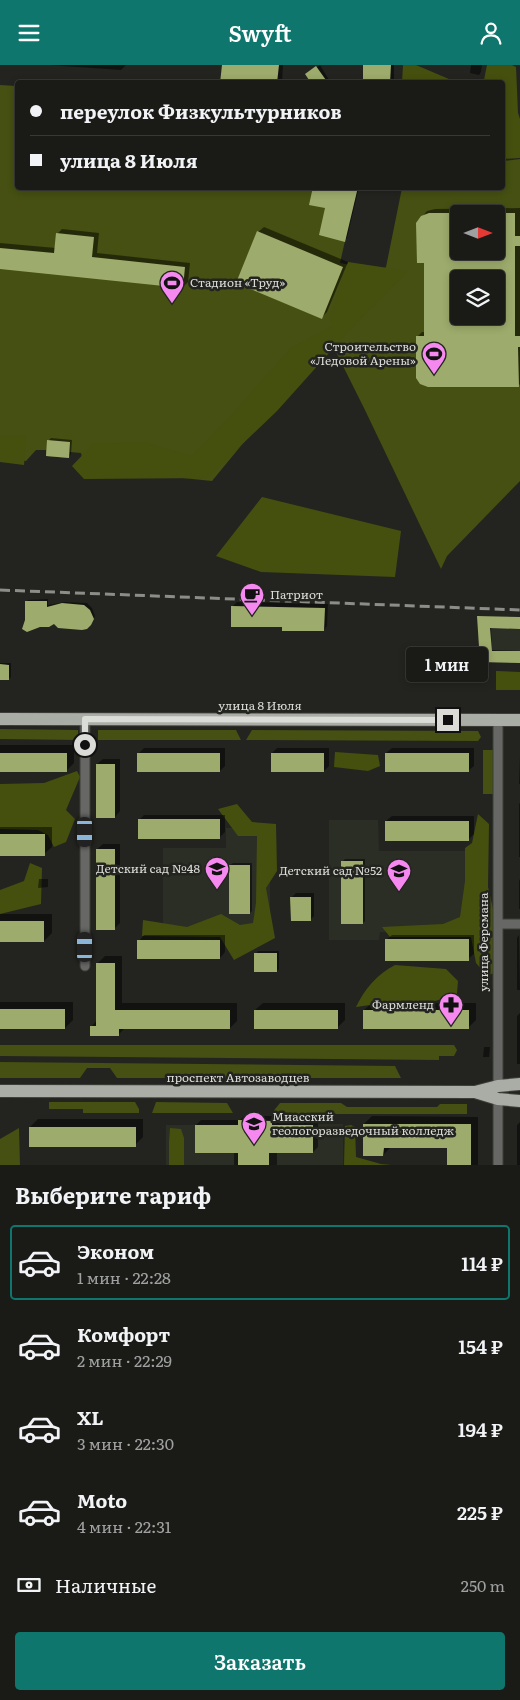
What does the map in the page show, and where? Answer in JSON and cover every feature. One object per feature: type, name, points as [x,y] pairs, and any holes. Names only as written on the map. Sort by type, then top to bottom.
[{"type":"main road","name":"улица 8 Июля","points":[[0,719],[520,720]]},
{"type":"main road","name":"проспект Автозаводцев","points":[[475,1093],[498,1085],[520,1084]]},
{"type":"main road","name":"улица Ферсмана","points":[[498,1085],[498,1099]]},
{"type":"main road","name":"проспект Автозаводцев","points":[[0,1091],[475,1093],[498,1099],[520,1101]]},
{"type":"street","points":[[85,719],[85,966]]},
{"type":"street","name":"улица Ферсмана","points":[[498,720],[498,1085]]},
{"type":"street","points":[[498,924],[520,924]]},
{"type":"street","name":"улица Ферсмана","points":[[498,1099],[498,1165]]},
{"type":"shaded area","points":[[477,616],[520,617],[520,663],[480,662]]},
{"type":"shaded area","name":"Детский сад №52","points":[[329,820],[378,820],[379,851],[469,851],[469,932],[380,932],[379,940],[329,940]]},
{"type":"shaded area","name":"Детский сад №48","points":[[226,828],[270,828],[270,932],[163,932],[163,848],[226,848]]},
{"type":"shaded area","name":"Миасский геологоразведочный колледж","points":[[343,1124],[343,1165],[166,1165],[166,1125]]},
{"type":"green space","points":[[403,65],[416,65],[451,80],[402,80]]},
{"type":"green space","points":[[487,65],[512,65],[516,67],[518,113],[520,119],[520,158],[505,159],[505,80],[484,80]]},
{"type":"green space","name":"Стадион «Труд»","points":[[0,85],[15,86],[15,190],[357,190],[340,263],[360,267],[327,341],[212,481],[84,468],[81,453],[70,452],[69,458],[46,456],[46,450],[36,450],[26,461],[0,458]]},
{"type":"green space","name":"Строительство «Ледовой Арены»","points":[[520,159],[520,481],[447,556],[441,569],[331,342],[386,267],[402,190],[505,190],[505,161]]},
{"type":"green space","points":[[348,262],[408,271],[346,334],[277,411],[207,478],[84,479],[72,466],[93,444],[142,442],[192,456],[291,348],[333,325],[329,318]]},
{"type":"green space","points":[[0,435],[26,436],[24,465],[0,462]]},
{"type":"green space","points":[[262,497],[401,531],[395,577],[261,572],[216,556]]},
{"type":"green space","points":[[496,671],[520,672],[520,690],[496,690]]},
{"type":"green space","points":[[0,729],[78,730],[78,740],[0,739]]},
{"type":"green space","points":[[98,730],[236,730],[241,740],[98,740]]},
{"type":"green space","points":[[252,730],[478,731],[481,737],[478,741],[246,740]]},
{"type":"green space","points":[[483,750],[493,750],[493,794],[483,794]]},
{"type":"green space","points":[[335,752],[378,755],[380,766],[368,771],[334,767]]},
{"type":"green space","points":[[77,771],[80,777],[66,810],[75,819],[66,842],[54,847],[48,835],[38,830],[0,829],[0,784],[44,783]]},
{"type":"green space","points":[[237,804],[252,822],[276,824],[277,871],[266,888],[275,938],[234,960],[220,937],[142,936],[143,920],[187,927],[221,914],[240,925],[253,923],[256,903],[257,836],[238,836],[218,809]]},
{"type":"green space","points":[[478,814],[489,824],[488,887],[495,917],[493,952],[501,970],[487,976],[476,963],[471,937],[390,937],[382,927],[443,924],[460,917],[465,881],[465,848],[472,843]]},
{"type":"green space","points":[[30,863],[42,868],[41,904],[0,914],[0,890],[24,881]]},
{"type":"green space","points":[[395,965],[446,969],[458,981],[457,994],[416,1006],[377,1004],[356,1007],[372,983],[382,973]]},
{"type":"green space","points":[[0,1045],[454,1045],[457,1050],[454,1056],[439,1056],[439,1060],[0,1056]]},
{"type":"green space","points":[[0,1062],[395,1066],[401,1078],[217,1078],[213,1074],[182,1074],[175,1078],[117,1078],[110,1068],[87,1068],[80,1078],[0,1078]]},
{"type":"green space","points":[[49,1102],[135,1102],[139,1113],[83,1113],[83,1109],[49,1109]]},
{"type":"green space","points":[[156,1102],[227,1103],[233,1113],[152,1113]]},
{"type":"green space","points":[[280,1103],[341,1103],[347,1107],[437,1107],[440,1104],[467,1104],[467,1114],[271,1114]]},
{"type":"green space","points":[[351,1125],[355,1127],[356,1157],[391,1165],[344,1165],[345,1126]]},
{"type":"green space","points":[[19,1128],[20,1165],[0,1165],[0,1139]]},
{"type":"green space","points":[[170,1128],[181,1129],[184,1138],[184,1165],[169,1165]]},
{"type":"building","points":[[222,65],[279,65],[277,80],[220,80]]},
{"type":"building","points":[[363,65],[391,65],[390,80],[363,80]]},
{"type":"building","points":[[316,66],[326,80],[309,80],[305,74]]},
{"type":"building","points":[[312,190],[357,190],[345,242],[319,235],[325,208],[309,205]]},
{"type":"building","points":[[429,213],[450,213],[450,260],[505,260],[505,213],[515,213],[515,236],[520,236],[520,246],[515,246],[515,336],[520,336],[520,347],[518,347],[519,387],[428,387],[420,384],[416,378],[416,336],[424,336],[424,263],[417,263],[416,223],[421,216]]},
{"type":"building","points":[[257,231],[343,267],[322,319],[236,283]]},
{"type":"building","points":[[56,233],[94,237],[92,257],[185,267],[183,288],[0,269],[0,248],[54,253]]},
{"type":"building","points":[[47,440],[70,442],[69,458],[46,456]]},
{"type":"building","points":[[25,601],[47,601],[47,607],[62,603],[84,605],[90,610],[94,619],[87,629],[82,630],[58,628],[54,624],[27,632],[22,629],[25,620]]},
{"type":"building","points":[[231,606],[325,608],[324,631],[282,631],[282,627],[231,627]]},
{"type":"building","points":[[477,616],[520,617],[520,629],[490,628],[492,651],[520,651],[520,663],[480,662]]},
{"type":"building","points":[[0,664],[9,665],[9,680],[0,680]]},
{"type":"building","points":[[0,753],[67,753],[67,772],[0,772]]},
{"type":"building","points":[[137,753],[220,753],[220,772],[137,772]]},
{"type":"building","points":[[271,753],[324,753],[324,772],[271,772]]},
{"type":"building","points":[[385,753],[469,753],[469,772],[385,772]]},
{"type":"building","points":[[96,764],[115,764],[115,818],[96,818]]},
{"type":"building","points":[[138,819],[220,819],[220,839],[138,839]]},
{"type":"building","points":[[385,821],[469,821],[469,841],[385,841]]},
{"type":"building","points":[[0,834],[45,834],[45,856],[0,856]]},
{"type":"building","points":[[96,849],[115,849],[115,930],[96,930]]},
{"type":"building","points":[[341,861],[363,861],[363,924],[341,924]]},
{"type":"building","points":[[229,865],[250,865],[250,914],[229,914]]},
{"type":"building","points":[[290,897],[311,897],[311,921],[291,921]]},
{"type":"building","points":[[0,921],[44,921],[44,942],[0,942]]},
{"type":"building","points":[[385,939],[469,939],[469,961],[385,961]]},
{"type":"building","points":[[137,940],[220,940],[220,959],[137,959]]},
{"type":"building","points":[[254,953],[277,953],[277,972],[254,972]]},
{"type":"building","points":[[96,963],[115,963],[115,1010],[230,1010],[230,1029],[119,1029],[119,1036],[90,1036],[90,1026],[96,1026]]},
{"type":"building","points":[[0,1009],[65,1009],[65,1029],[0,1029]]},
{"type":"building","points":[[254,1010],[338,1010],[338,1029],[254,1029]]},
{"type":"building","points":[[363,1010],[469,1010],[469,1029],[363,1029]]},
{"type":"building","points":[[238,1120],[272,1121],[272,1125],[313,1125],[313,1153],[269,1153],[269,1165],[238,1165],[238,1153],[195,1153],[195,1125],[238,1125]]},
{"type":"building","points":[[363,1124],[471,1124],[471,1165],[447,1165],[447,1148],[384,1148],[383,1156],[363,1156]]},
{"type":"building","points":[[29,1127],[136,1127],[136,1147],[29,1147]]},
{"type":"railway","points":[[0,590],[520,610]]},
{"type":"place","name":"Стадион «Труд»","points":[[172,304]]},
{"type":"place","name":"Строительство «Ледовой Арены»","points":[[434,375]]},
{"type":"place","name":"Патриот","points":[[252,616]]},
{"type":"place","name":"Детский сад №48","points":[[217,890]]},
{"type":"place","name":"Детский сад №52","points":[[399,892]]},
{"type":"place","name":"Фармленд","points":[[451,1026]]},
{"type":"place","name":"Миасский геологоразведочный колледж","points":[[254,1145]]},
{"type":"route","points":[[85,745],[85,719],[448,720]]}]
